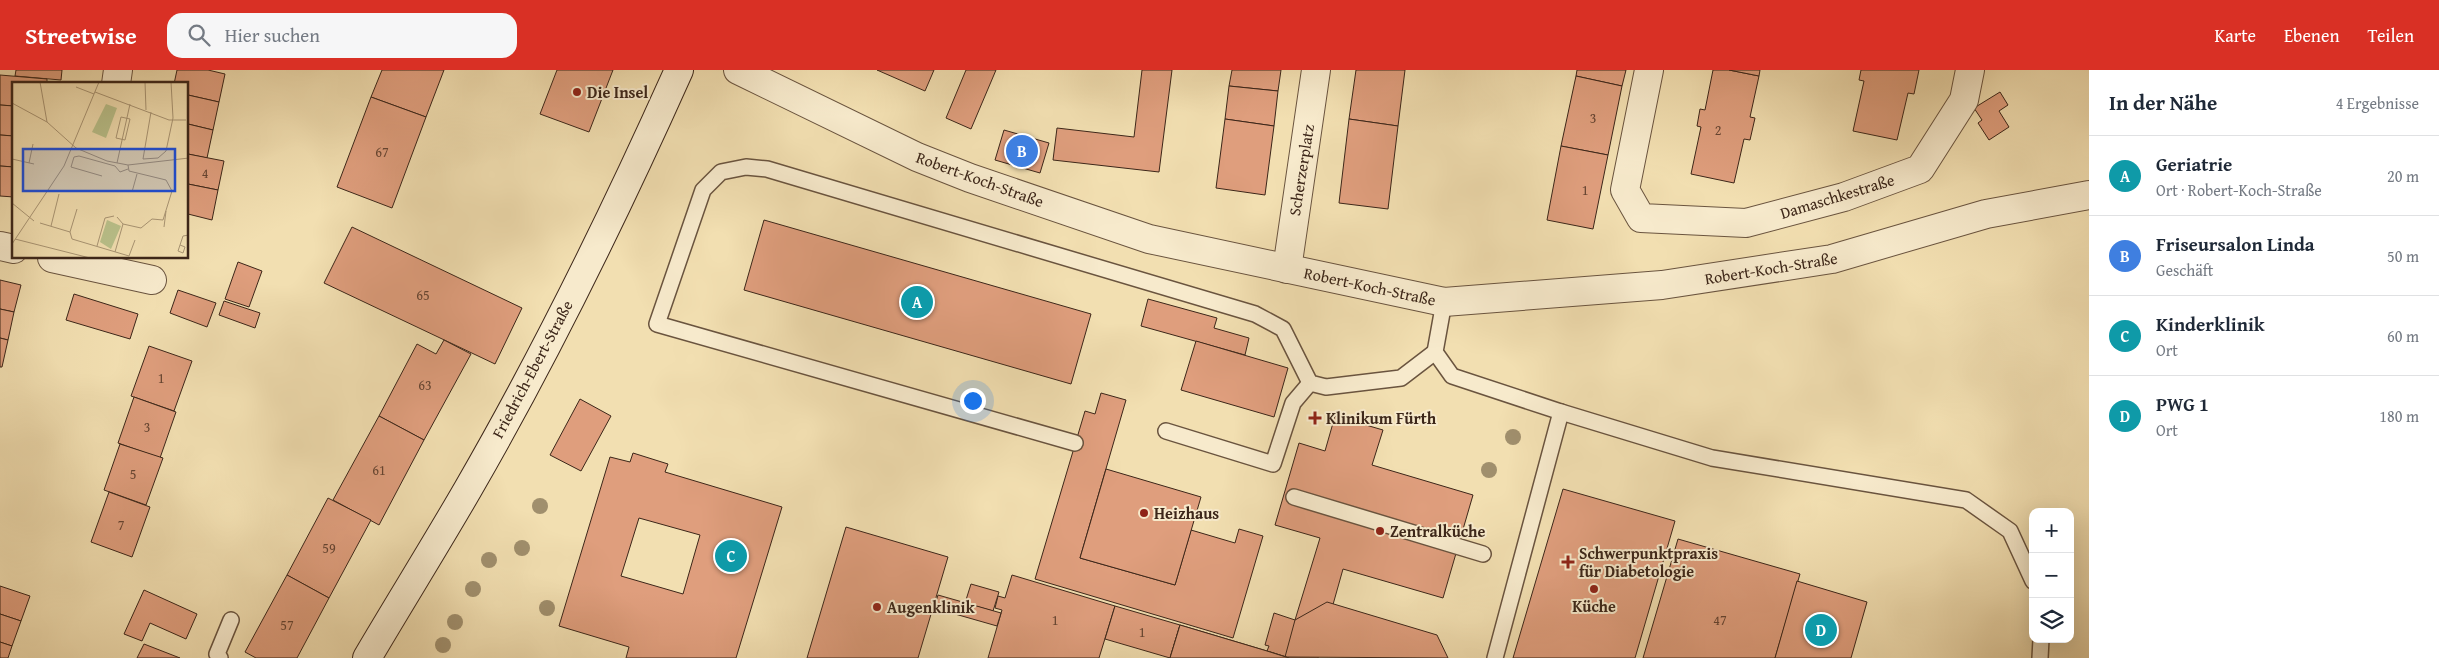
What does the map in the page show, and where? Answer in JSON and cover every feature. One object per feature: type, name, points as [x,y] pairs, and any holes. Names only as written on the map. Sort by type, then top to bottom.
[{"type":"street","name":"Friedrich-Ebert-Straße","points":[[367,658],[468,489],[565,309],[625,189],[678,70]]},
{"type":"street","name":"Robert-Koch-Straße","points":[[738,70],[917,157],[970,178],[1150,239],[1444,302],[1662,285],[1832,259],[1986,214],[2089,195]]},
{"type":"street","name":"Scherzerplatz","points":[[1287,269],[1316,70]]},
{"type":"street","name":"Damaschkestraße","points":[[1649,70],[1625,190],[1641,218],[1746,223],[1844,198],[1920,170],[1964,100],[1970,70]]},
{"type":"street","points":[[63,259],[86,261],[152,280]]},
{"type":"lane","points":[[1075,443],[657,324],[703,190],[721,172],[746,167],[767,169],[1255,314],[1283,329],[1310,383],[1326,388],[1400,378],[1434,352],[1444,302]]},
{"type":"lane","points":[[1434,352],[1452,376],[1712,458],[1966,500],[2010,531],[2029,571]]},
{"type":"lane","points":[[1166,431],[1273,464],[1293,403],[1310,383]]},
{"type":"lane","points":[[1495,658],[1562,412]]},
{"type":"lane","points":[[1294,497],[1483,554]]},
{"type":"lane","points":[[220,658],[217,654],[231,620]]},
{"type":"lane","points":[[2040,658],[2041,643]]},
{"type":"building","points":[[16,70],[62,70],[61,80],[15,76]]},
{"type":"building","points":[[177,70],[208,70],[225,74],[219,102],[189,95],[189,82],[174,82]]},
{"type":"building","points":[[382,70],[444,70],[426,117],[371,97]]},
{"type":"building","name":"Die Insel","points":[[557,70],[613,70],[589,132],[540,114]]},
{"type":"building","points":[[877,70],[934,70],[925,91]]},
{"type":"building","points":[[966,70],[996,70],[971,129],[946,118]]},
{"type":"building","points":[[1142,70],[1172,70],[1159,172],[1053,160],[1057,128],[1134,137]]},
{"type":"building","points":[[1232,70],[1281,70],[1278,91],[1229,86]]},
{"type":"building","points":[[1356,70],[1405,70],[1398,126],[1349,119]]},
{"type":"building","points":[[1577,70],[1626,70],[1622,86],[1576,76]]},
{"type":"building","points":[[1713,70],[1729,70],[1759,76],[1750,117],[1755,118],[1750,140],[1744,139],[1734,183],[1691,174],[1701,127],[1697,126],[1700,109],[1705,110]]},
{"type":"building","points":[[1729,70],[1760,70],[1759,76]]},
{"type":"building","points":[[1861,70],[1919,70],[1914,94],[1908,93],[1897,140],[1853,131],[1864,81],[1859,80]]},
{"type":"building","points":[[0,75],[47,79],[47,82],[12,82],[12,106],[0,105]]},
{"type":"building","points":[[1576,76],[1622,86],[1608,155],[1561,146]]},
{"type":"building","points":[[1229,86],[1278,91],[1274,126],[1225,119]]},
{"type":"building","points":[[2000,92],[2008,105],[1999,111],[2009,127],[1989,140],[1978,123],[1982,120],[1974,108]]},
{"type":"building","points":[[189,95],[219,102],[213,130],[189,124]]},
{"type":"building","points":[[371,97],[426,117],[392,208],[337,187]]},
{"type":"building","points":[[0,105],[12,106],[12,136],[0,135]]},
{"type":"building","points":[[1225,119],[1274,126],[1265,195],[1216,188]]},
{"type":"building","points":[[1349,119],[1398,126],[1388,209],[1339,203]]},
{"type":"building","points":[[189,124],[213,130],[207,158],[189,154]]},
{"type":"building","points":[[1004,130],[1049,143],[1040,173],[995,160]]},
{"type":"building","points":[[0,135],[12,136],[12,167],[0,166]]},
{"type":"building","points":[[1561,146],[1608,155],[1593,229],[1547,220]]},
{"type":"building","points":[[189,154],[224,161],[218,190],[189,184]]},
{"type":"building","points":[[0,166],[12,167],[12,197],[0,196]]},
{"type":"building","points":[[189,184],[218,190],[212,220],[189,214]]},
{"type":"building","points":[[764,220],[1091,314],[1071,384],[744,290]]},
{"type":"building","points":[[352,227],[522,308],[495,364],[324,283]]},
{"type":"building","points":[[238,262],[262,271],[249,307],[225,299]]},
{"type":"building","points":[[0,280],[21,285],[14,312],[0,309]]},
{"type":"building","points":[[178,290],[216,303],[207,327],[170,313]]},
{"type":"building","points":[[74,294],[138,314],[130,339],[66,320]]},
{"type":"building","points":[[1148,299],[1217,318],[1214,328],[1249,338],[1245,355],[1141,326]]},
{"type":"building","points":[[224,301],[260,313],[255,328],[219,315]]},
{"type":"building","points":[[0,309],[14,312],[8,340],[0,338]]},
{"type":"building","points":[[0,338],[8,340],[2,367],[0,367]]},
{"type":"building","points":[[444,340],[471,354],[424,440],[379,416],[417,344],[436,354]]},
{"type":"building","points":[[1196,341],[1288,368],[1274,417],[1181,390]]},
{"type":"building","points":[[149,346],[192,361],[174,411],[131,396]]},
{"type":"building","points":[[1101,393],[1126,400],[1080,558],[1175,585],[1191,530],[1235,543],[1239,529],[1263,536],[1233,638],[1035,579],[1085,411],[1095,414]]},
{"type":"building","points":[[134,397],[176,412],[160,458],[118,443]]},
{"type":"building","points":[[580,399],[611,416],[581,471],[550,455]]},
{"type":"building","points":[[379,416],[424,440],[379,525],[333,500]]},
{"type":"building","name":"Zentralküche","points":[[1335,416],[1383,430],[1372,465],[1473,495],[1443,598],[1343,569],[1318,658],[1290,658],[1267,651],[1269,646],[1265,645],[1274,613],[1295,620],[1320,538],[1275,525],[1299,443],[1325,451]]},
{"type":"building","points":[[120,444],[163,458],[146,505],[104,490]]},
{"type":"building","points":[[633,453],[668,464],[665,472],[782,507],[736,658],[626,658],[629,647],[559,626],[610,457],[630,462]],"holes":[[[639,518],[700,535],[683,594],[621,576]]]},
{"type":"building","name":"Heizhaus","points":[[1106,469],[1201,497],[1175,585],[1080,558]]},
{"type":"building","name":"Küche","points":[[1563,489],[1675,521],[1635,658],[1513,658]]},
{"type":"building","points":[[109,492],[150,507],[132,557],[91,542]]},
{"type":"building","points":[[328,498],[371,520],[329,598],[287,575]]},
{"type":"building","name":"Augenklinik","points":[[846,527],[948,557],[918,658],[807,658]]},
{"type":"building","points":[[1678,539],[1800,574],[1775,658],[1643,658]]},
{"type":"building","points":[[287,575],[329,598],[297,658],[256,658],[245,652]]},
{"type":"building","points":[[1012,575],[1115,606],[1099,658],[988,658],[1002,610],[995,608],[998,596],[1005,598]]},
{"type":"building","points":[[1797,581],[1867,602],[1851,658],[1775,658]]},
{"type":"building","points":[[971,584],[999,592],[993,611],[965,603]]},
{"type":"building","points":[[0,586],[30,596],[21,621],[0,614]]},
{"type":"building","points":[[144,590],[197,614],[186,639],[150,623],[142,641],[124,634]]},
{"type":"building","points":[[938,595],[1001,613],[997,626],[934,608]]},
{"type":"building","points":[[1327,602],[1437,635],[1448,658],[1285,657],[1295,620]]},
{"type":"building","points":[[1115,606],[1180,625],[1170,658],[1105,639]]},
{"type":"building","points":[[0,614],[21,621],[12,646],[0,642]]},
{"type":"building","points":[[1180,625],[1267,651],[1289,658],[1170,658]]},
{"type":"building","points":[[1180,625],[1267,651],[1289,658],[1170,658]]},
{"type":"building","points":[[0,642],[12,646],[8,658],[0,658]]},
{"type":"building","points":[[144,644],[180,658],[137,658]]},
{"type":"place","name":"Die Insel","points":[[577,92]]},
{"type":"place","name":"Friseursalon Linda","points":[[1022,151]]},
{"type":"place","name":"Geriatrie","points":[[917,302]]},
{"type":"place","name":"Klinikum Fürth","points":[[1315,418]]},
{"type":"place","name":"Heizhaus","points":[[1144,513]]},
{"type":"place","name":"Zentralküche","points":[[1380,531]]},
{"type":"place","name":"Kinderklinik","points":[[731,556]]},
{"type":"place","name":"Schwerpunktpraxis für Diabetologie","points":[[1568,562]]},
{"type":"place","name":"Küche","points":[[1594,589]]},
{"type":"place","name":"Augenklinik","points":[[877,607]]},
{"type":"place","name":"PWG 1","points":[[1821,630]]}]
